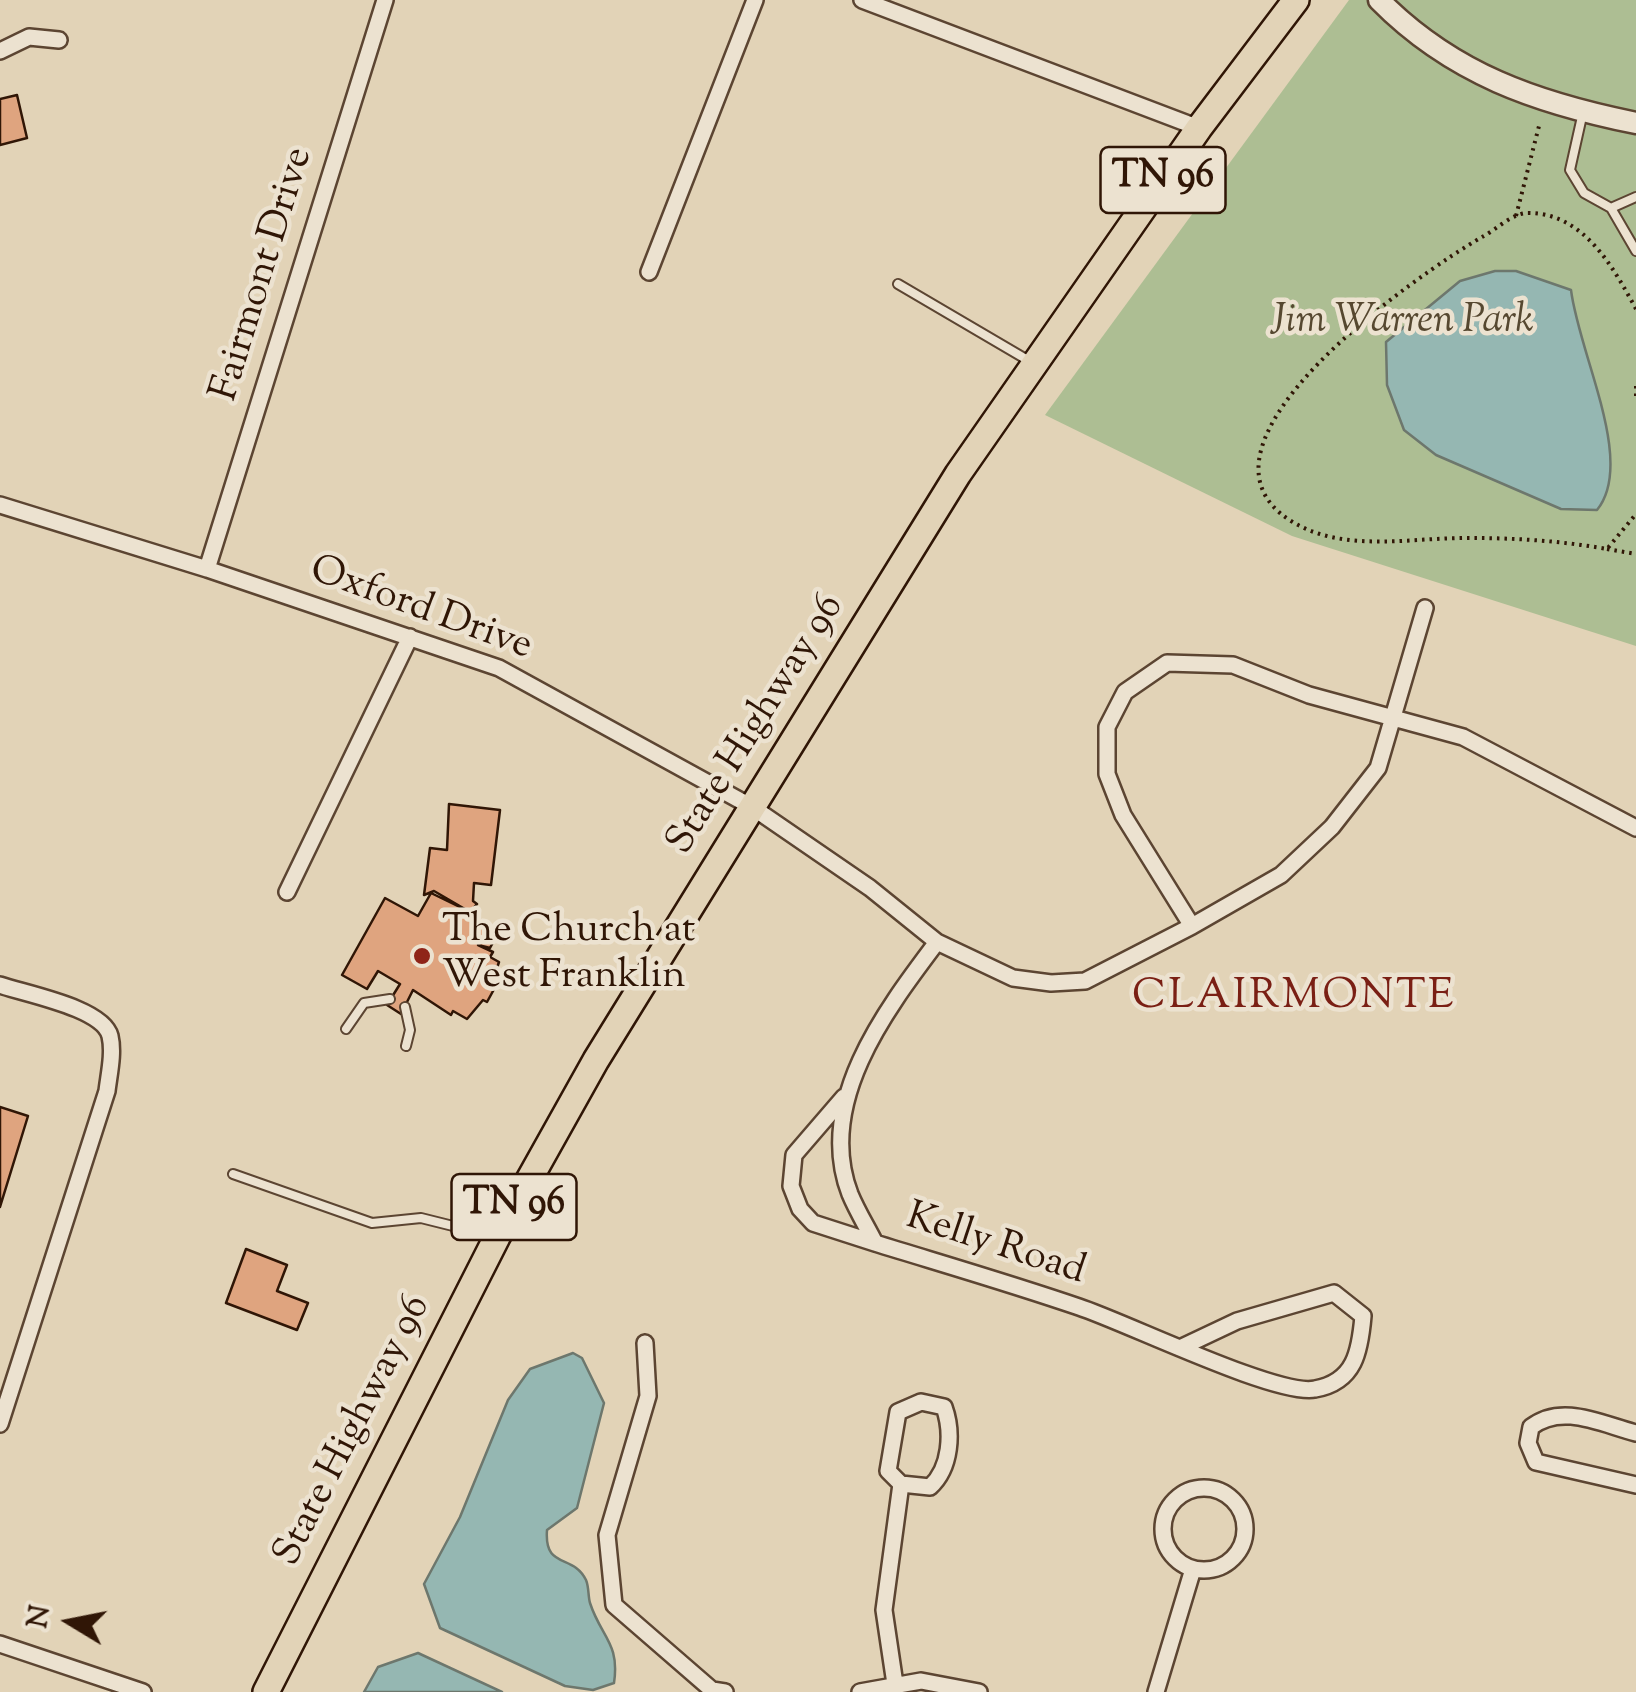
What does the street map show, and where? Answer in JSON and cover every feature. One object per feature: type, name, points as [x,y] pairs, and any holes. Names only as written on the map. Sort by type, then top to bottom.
[{"type":"main road","name":"State Highway 96","points":[[266,1692],[498,1237],[596,1060],[958,474],[1199,128],[1296,0]]},
{"type":"street","name":"Fairmont Drive","points":[[207,569],[385,0]]},
{"type":"street","points":[[648,272],[755,0]]},
{"type":"street","points":[[862,0],[1199,128]]},
{"type":"street","points":[[1379,0],[1456,60],[1489,80],[1524,96],[1636,123]]},
{"type":"street","points":[[0,51],[29,37],[59,40]]},
{"type":"street","name":"Oxford Drive","points":[[0,505],[207,569],[499,668],[752,806],[870,888],[937,942],[1013,978],[1051,983],[1084,981],[1192,926],[1280,874],[1332,827],[1378,768],[1424,608]]},
{"type":"street","points":[[287,892],[410,637]]},
{"type":"street","points":[[1192,926],[1123,815],[1107,774],[1107,727],[1125,692],[1167,663],[1233,666],[1308,695],[1463,737],[1636,828]]},
{"type":"street","name":"Kelly Road","points":[[937,942],[896,996],[844,1097],[842,1149],[849,1192],[876,1242],[1080,1307],[1182,1348],[1282,1386],[1311,1391],[1338,1382],[1360,1356],[1363,1316],[1334,1293],[1237,1322],[1182,1348]]},
{"type":"street","points":[[0,986],[98,1018],[110,1034],[111,1061],[107,1091],[0,1424]]},
{"type":"street","points":[[844,1097],[794,1155],[791,1186],[800,1209],[813,1223],[876,1242]]},
{"type":"street","points":[[645,1344],[648,1396],[608,1535],[614,1606],[712,1690],[725,1692]]},
{"type":"street","points":[[922,1402],[944,1408],[950,1423],[946,1460],[936,1482],[930,1487],[901,1484],[888,1471],[898,1412],[922,1402]]},
{"type":"street","points":[[1636,1433],[1568,1415],[1547,1415],[1531,1427],[1528,1443],[1536,1462],[1636,1486]]},
{"type":"street","points":[[895,1684],[884,1610],[901,1484]]},
{"type":"street","points":[[1213,1488],[1235,1502],[1245,1526],[1244,1539],[1239,1551],[1219,1568],[1192,1569],[1180,1563],[1163,1540],[1166,1512],[1185,1491],[1213,1488]]},
{"type":"street","points":[[1156,1692],[1192,1569]]},
{"type":"street","points":[[0,1644],[143,1692]]},
{"type":"street","points":[[860,1692],[920,1681],[980,1692]]},
{"type":"lane","points":[[1583,112],[1570,170],[1584,194],[1611,208],[1636,251]]},
{"type":"lane","points":[[1611,208],[1636,196]]},
{"type":"lane","points":[[898,284],[1035,364]]},
{"type":"lane","points":[[346,1028],[364,1003],[390,998]]},
{"type":"lane","points":[[405,1008],[410,1030],[406,1046]]},
{"type":"lane","points":[[233,1174],[372,1223],[421,1218],[498,1237]]},
{"type":"path","points":[[1516,216],[1539,126]]},
{"type":"path","points":[[1636,309],[1604,254],[1590,240],[1545,216],[1516,216],[1441,259],[1380,304],[1328,353],[1275,421],[1258,457],[1258,477],[1269,501],[1292,522],[1350,541],[1470,538],[1567,542],[1636,554]]},
{"type":"path","points":[[1636,386],[1636,397]]},
{"type":"path","points":[[1607,549],[1636,514]]},
{"type":"green space","name":"Jim Warren Park","points":[[1349,0],[1636,0],[1636,646],[1292,536],[1045,415]]},
{"type":"water","points":[[1495,271],[1516,271],[1571,290],[1608,436],[1611,465],[1607,489],[1597,510],[1561,509],[1436,455],[1404,430],[1387,385],[1386,342],[1460,281]]},
{"type":"water","points":[[573,1353],[582,1358],[604,1403],[577,1508],[547,1530],[547,1543],[555,1556],[574,1566],[586,1580],[594,1615],[612,1649],[614,1683],[593,1690],[565,1686],[440,1628],[424,1584],[460,1517],[508,1400],[530,1369]]},
{"type":"water","points":[[418,1653],[502,1692],[364,1692],[378,1667]]},
{"type":"building","points":[[17,95],[27,138],[0,145],[0,99]]},
{"type":"building","points":[[449,804],[500,810],[491,885],[474,883],[473,901],[477,904],[470,912],[434,891],[424,895],[430,848],[447,850]]},
{"type":"building","name":"The Church at West Franklin","points":[[431,893],[470,912],[498,933],[490,948],[478,945],[493,952],[490,957],[499,962],[493,980],[498,982],[487,1002],[483,1000],[467,1019],[453,1011],[451,1015],[413,990],[401,1014],[387,1005],[400,984],[378,971],[367,989],[342,975],[385,898],[418,916]]},
{"type":"building","points":[[0,1107],[28,1116],[0,1207]]},
{"type":"building","points":[[246,1249],[287,1265],[277,1291],[308,1303],[297,1330],[226,1303]]},
{"type":"place","name":"The Church at West Franklin","points":[[422,956]]},
{"type":"district","name":"CLAIRMONTE","points":[[1294,1000]]}]
